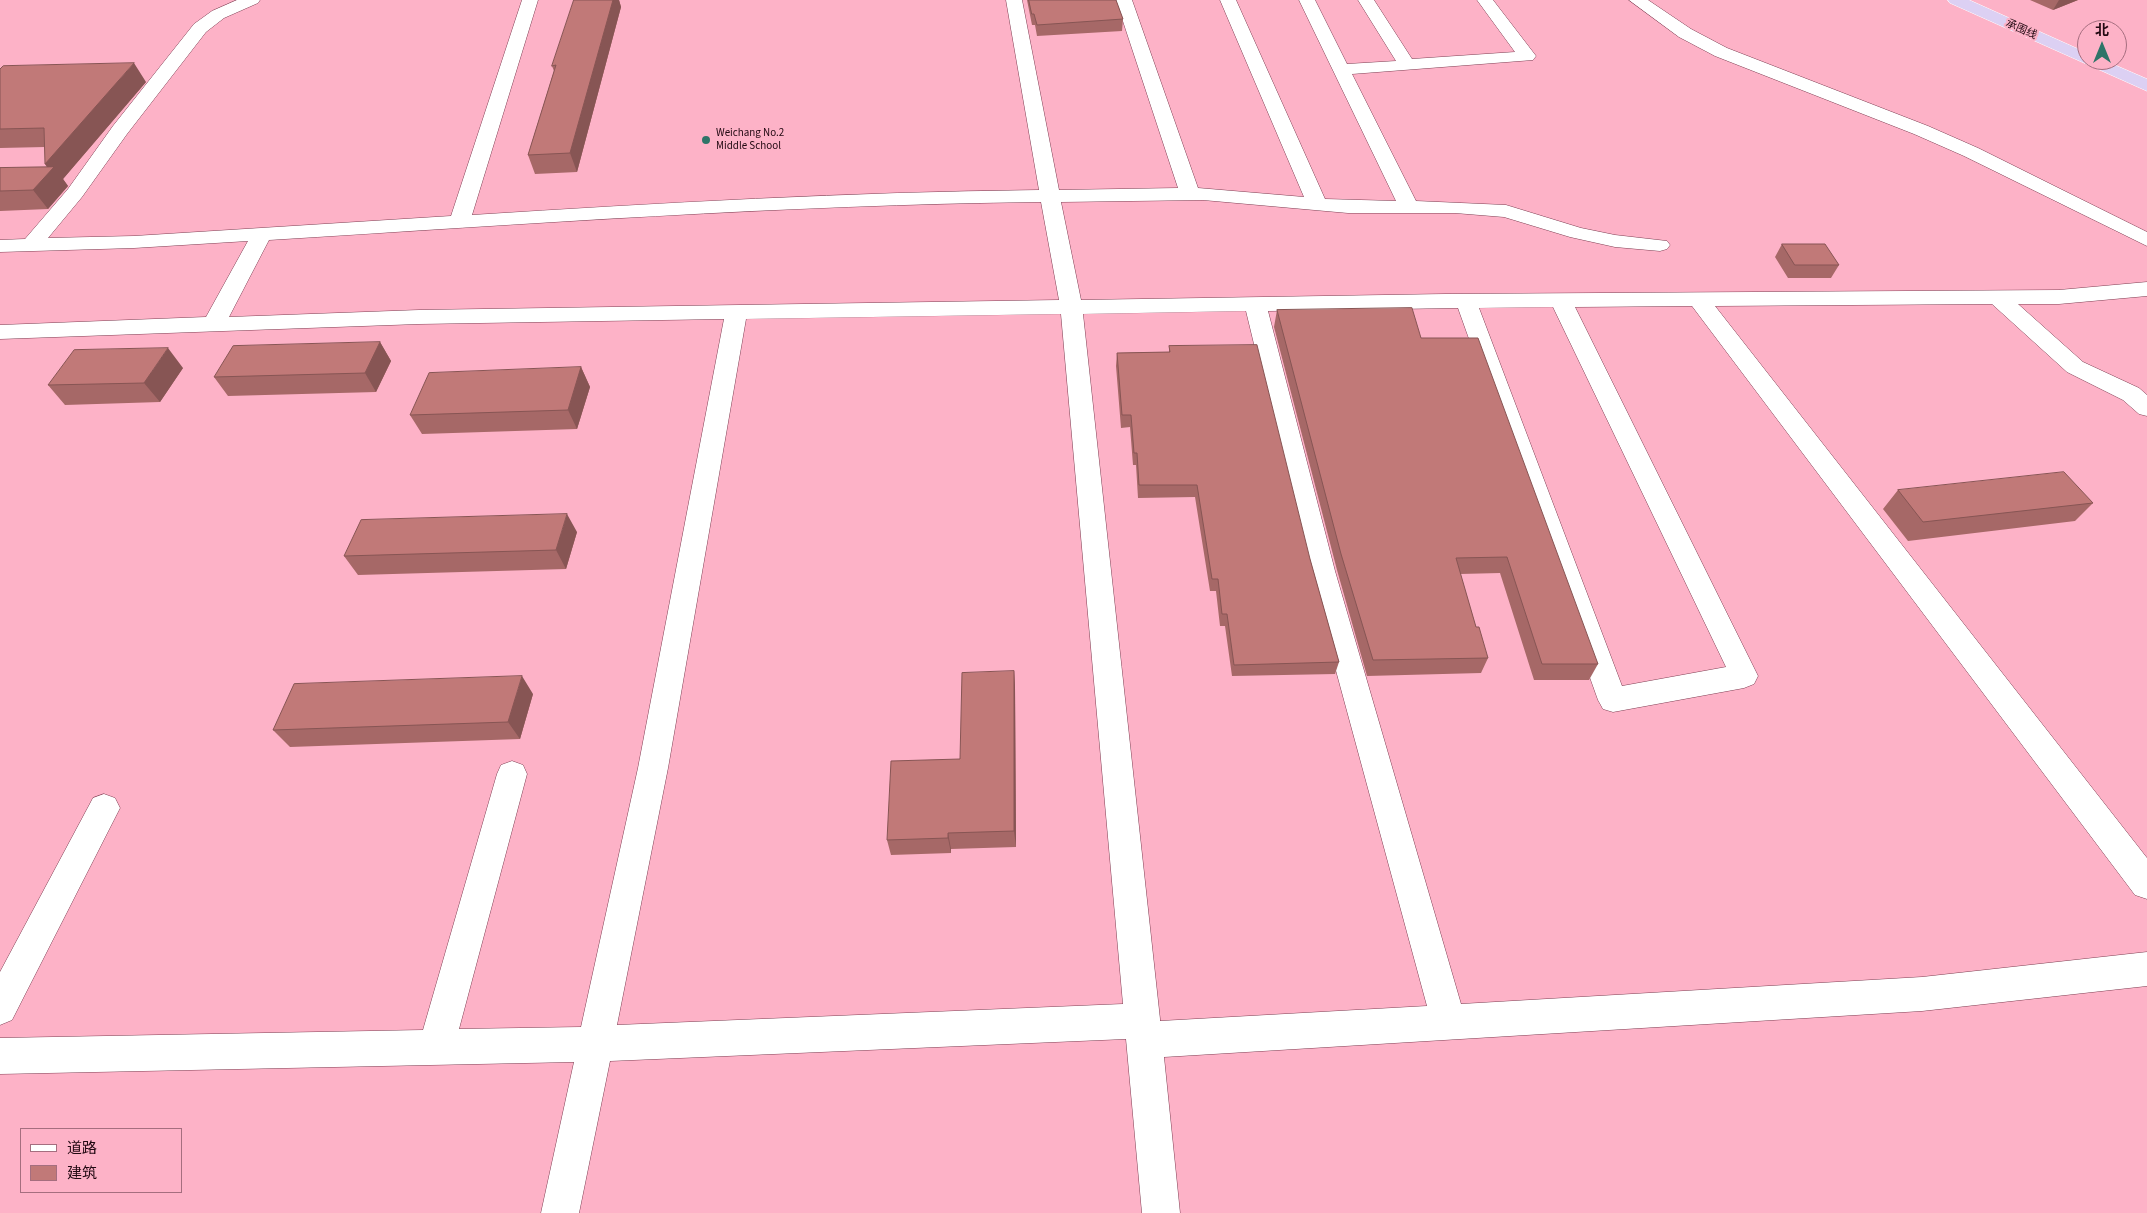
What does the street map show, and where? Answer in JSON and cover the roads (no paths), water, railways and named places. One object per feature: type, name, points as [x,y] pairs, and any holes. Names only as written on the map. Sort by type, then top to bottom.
[{"type":"highway","name":"承围线","points":[[1956,0],[2077,55]]},
{"type":"highway","name":"承围线","points":[[2111,70],[2147,86]]},
{"type":"street","points":[[31,245],[75,193],[120,130],[200,28],[207,21],[223,12],[252,0]]},
{"type":"street","points":[[460,221],[530,0]]},
{"type":"street","points":[[1014,0],[1071,307],[1161,1213]]},
{"type":"street","points":[[1124,0],[1190,194]]},
{"type":"street","points":[[1228,0],[1317,204]]},
{"type":"street","points":[[1307,0],[1408,207]]},
{"type":"street","points":[[1366,0],[1407,65]]},
{"type":"street","points":[[1341,70],[1527,56],[1485,0]]},
{"type":"street","points":[[1637,0],[1685,33],[1721,52],[1921,130],[1972,152],[2147,240]]},
{"type":"street","points":[[0,246],[134,242],[694,207],[913,198],[1190,194],[1317,204],[1506,211],[1577,233],[1615,241],[1660,245]]},
{"type":"street","points":[[214,324],[262,234]]},
{"type":"street","points":[[0,332],[419,317],[1466,301],[1998,298],[2059,297],[2147,289]]},
{"type":"street","points":[[1998,298],[2074,367],[2131,394],[2147,408]]},
{"type":"street","points":[[1466,301],[1613,700],[1744,676],[1561,300]]},
{"type":"street","points":[[1699,300],[2147,884]]},
{"type":"street","points":[[1255,304],[1322,571],[1449,1022]]},
{"type":"street","points":[[560,1213],[652,768],[736,312]]},
{"type":"street","points":[[436,1046],[512,774]]},
{"type":"street","points":[[0,1008],[104,808]]},
{"type":"street","points":[[0,1056],[596,1044],[1449,1022],[1922,994],[2147,969]]},
{"type":"place","name":"Weichang No.2 Middle School","points":[[706,140]]}]
